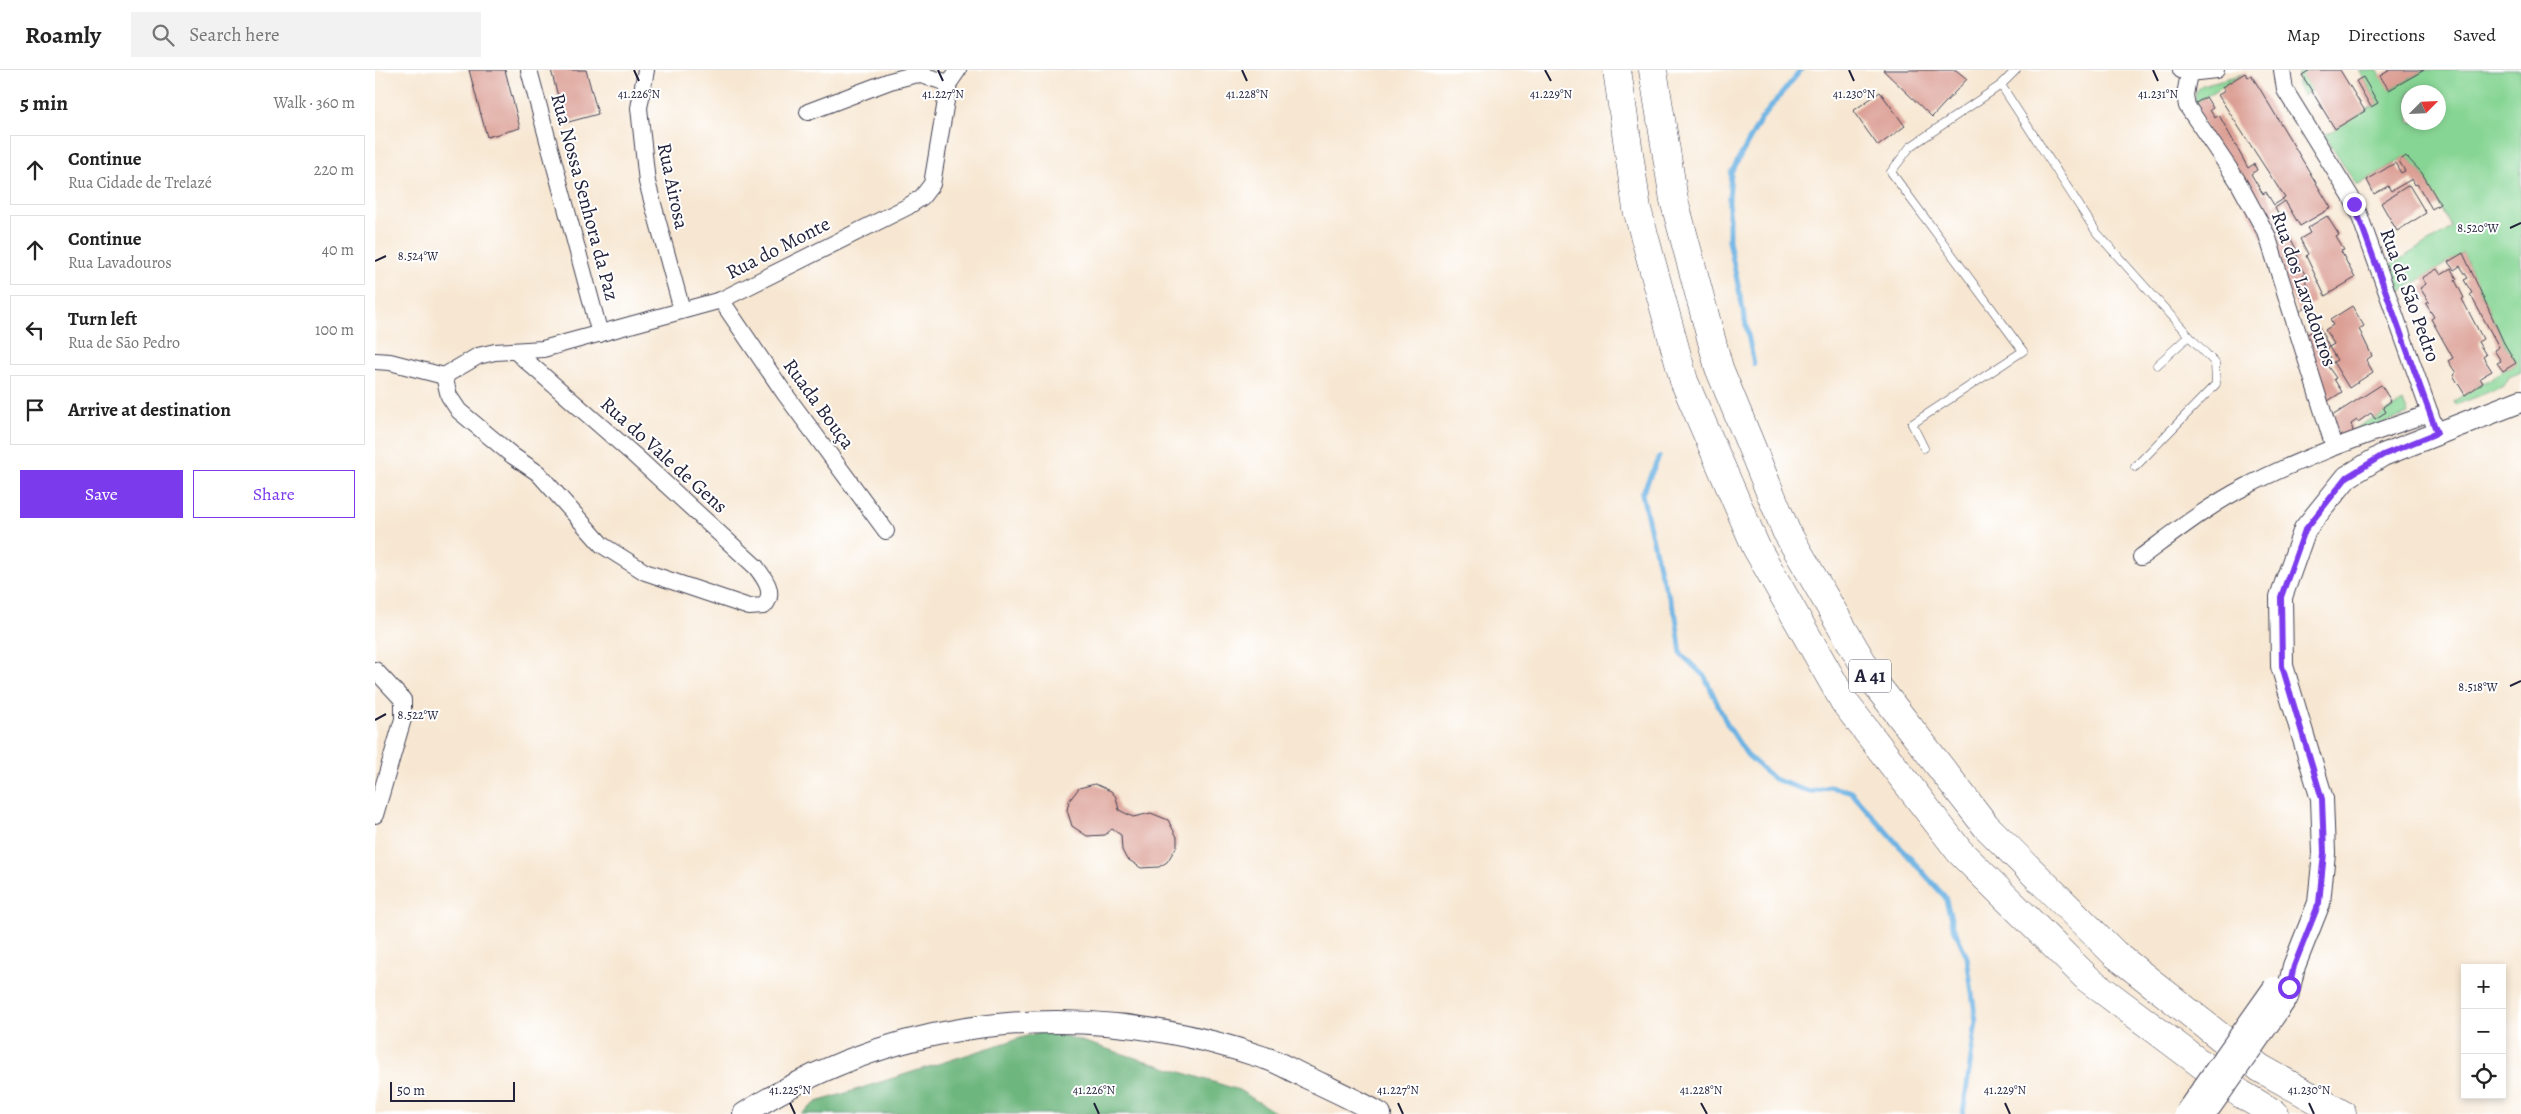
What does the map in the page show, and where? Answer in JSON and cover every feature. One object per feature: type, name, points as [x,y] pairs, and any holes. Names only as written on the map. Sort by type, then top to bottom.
[{"type":"highway","name":"A 41","points":[[1617,70],[1637,209],[1684,381],[1756,547],[1845,703],[1960,852],[2088,979],[2241,1094],[2275,1114]]},
{"type":"highway","name":"A 41","points":[[1653,70],[1674,200],[1719,368],[1786,531],[1874,682],[1985,826],[2115,954],[2261,1068],[2342,1114]]},
{"type":"street","name":"Rua Nossa Senhora da Paz","points":[[529,70],[600,334]]},
{"type":"street","name":"Rua Airosa","points":[[646,70],[639,108],[647,182],[682,310]]},
{"type":"street","name":"Rua dos Lavadouros","points":[[2215,70],[2185,72],[2187,106],[2237,180],[2267,235],[2334,447]]},
{"type":"street","name":"Rua de São Pedro","points":[[2282,70],[2285,90],[2351,197],[2359,214],[2434,423]]},
{"type":"street","points":[[808,112],[890,81],[917,74],[953,76]]},
{"type":"street","name":"Rua do Monte","points":[[444,376],[478,356],[543,349],[721,300],[907,207],[922,197],[932,184],[953,76]]},
{"type":"street","name":"Ruada Bouça","points":[[721,300],[785,394],[886,531]]},
{"type":"street","name":"Rua do Vale de Gens","points":[[444,376],[449,396],[459,411],[538,473],[602,545],[645,572],[733,602],[757,608],[764,606],[769,600],[770,591],[757,567],[634,455],[515,351]]},
{"type":"street","points":[[375,361],[390,362],[444,376]]},
{"type":"street","points":[[2141,558],[2205,510],[2244,487],[2334,447],[2521,401]]},
{"type":"street","points":[[2205,1114],[2280,992],[2294,966],[2319,903],[2324,853],[2322,799],[2282,666],[2281,597],[2305,530],[2345,480],[2434,423]]},
{"type":"street","points":[[375,670],[403,700],[403,719],[375,815]]},
{"type":"street","points":[[2185,1114],[2280,992]]},
{"type":"street","points":[[744,1114],[782,1089],[859,1054],[936,1034],[1016,1022],[1085,1022],[1183,1034],[1266,1058],[1380,1114]]},
{"type":"lane","points":[[1924,448],[1912,424],[2023,351],[1891,172],[1910,146],[2001,86],[2016,70]]},
{"type":"lane","points":[[2001,86],[2097,233],[2215,363],[2216,384],[2135,467]]},
{"type":"lane","points":[[2157,365],[2189,336]]},
{"type":"green space","points":[[2298,70],[2310,70],[2312,90],[2303,95],[2298,85]]},
{"type":"green space","points":[[2359,70],[2377,70],[2390,90],[2424,70],[2521,70],[2521,372],[2509,377],[2504,386],[2456,405],[2454,401],[2516,363],[2504,343],[2463,253],[2400,292],[2390,265],[2452,228],[2422,173],[2406,156],[2357,186],[2325,135],[2378,103]]},
{"type":"green space","points":[[2243,74],[2194,104],[2196,92],[2202,85]]},
{"type":"green space","points":[[2403,401],[2408,414],[2354,434],[2353,430],[2374,417],[2375,419]]},
{"type":"green space","points":[[1046,1030],[1239,1090],[1278,1114],[801,1114],[817,1102]]},
{"type":"building","points":[[469,70],[505,70],[520,128],[487,137]]},
{"type":"building","points":[[551,70],[586,70],[598,114],[565,123]]},
{"type":"building","points":[[1883,70],[1956,70],[1967,79],[1932,117]]},
{"type":"building","points":[[2310,70],[2340,70],[2365,111],[2335,129],[2302,75]]},
{"type":"building","points":[[2390,70],[2424,70],[2389,90],[2380,76]]},
{"type":"building","points":[[2245,73],[2248,77],[2251,75],[2260,89],[2331,208],[2300,226],[2285,201],[2275,208],[2296,249],[2294,250],[2299,259],[2297,261],[2305,274],[2303,275],[2315,302],[2299,312],[2194,104],[2206,97],[2213,108],[2210,110],[2215,118],[2219,115],[2248,168],[2254,164],[2257,170],[2251,174],[2263,194],[2266,192],[2274,205],[2285,198],[2218,95],[2225,91],[2222,87]]},
{"type":"building","points":[[2363,77],[2378,103],[2371,107],[2356,81]]},
{"type":"building","points":[[1880,92],[1905,126],[1878,146],[1853,111]]},
{"type":"building","points":[[2406,156],[2422,173],[2440,204],[2432,209],[2412,179],[2391,191],[2388,186],[2374,194],[2367,180],[2395,163],[2401,173],[2405,171],[2399,161]]},
{"type":"building","points":[[2409,185],[2426,213],[2397,231],[2381,203]]},
{"type":"building","points":[[2327,216],[2339,235],[2336,237],[2344,250],[2341,251],[2355,278],[2325,296],[2300,239],[2310,233],[2307,228]]},
{"type":"building","points":[[2463,253],[2504,343],[2516,363],[2503,371],[2497,363],[2501,361],[2494,350],[2499,347],[2470,294],[2472,293],[2464,280],[2468,278],[2460,266],[2454,270],[2448,262]]},
{"type":"building","points":[[2437,269],[2441,275],[2451,269],[2457,279],[2455,280],[2464,298],[2462,299],[2483,339],[2478,342],[2486,355],[2483,357],[2492,371],[2480,378],[2483,383],[2465,395],[2453,375],[2456,373],[2448,361],[2453,358],[2431,319],[2434,317],[2426,304],[2429,302],[2420,288],[2426,284],[2422,278]]},
{"type":"building","points":[[2352,306],[2364,326],[2359,329],[2372,356],[2366,360],[2373,372],[2349,388],[2333,362],[2337,360],[2329,347],[2334,344],[2325,330],[2333,325],[2330,320]]},
{"type":"building","points":[[2319,327],[2329,347],[2325,350],[2330,358],[2324,361],[2336,378],[2334,379],[2342,392],[2328,401],[2306,335]]},
{"type":"building","points":[[2381,385],[2391,401],[2383,407],[2386,412],[2375,419],[2371,413],[2358,422],[2357,420],[2351,424],[2354,434],[2340,439],[2332,416]]},
{"type":"building","points":[[1095,784],[1111,791],[1116,797],[1119,810],[1133,817],[1151,813],[1168,820],[1177,837],[1177,846],[1167,862],[1159,867],[1141,868],[1126,858],[1122,850],[1121,835],[1112,829],[1105,835],[1087,836],[1072,826],[1067,810],[1069,801],[1079,788]]},
{"type":"waterway","points":[[1754,364],[1729,241],[1731,173],[1761,119],[1801,70]]},
{"type":"waterway","points":[[1659,457],[1642,494],[1661,575],[1676,616],[1681,654],[1705,677],[1727,724],[1747,755],[1774,779],[1810,792],[1829,787],[1850,791],[1945,897],[1953,926],[1967,957],[1976,1022],[1963,1114]]},
{"type":"route","points":[[2289,987],[2294,966],[2319,903],[2324,853],[2322,799],[2282,666],[2281,597],[2305,530],[2347,477],[2383,455],[2437,433],[2354,204]]}]
